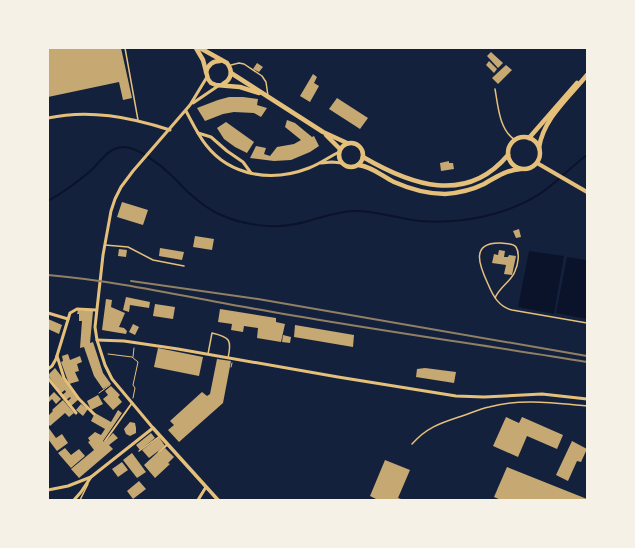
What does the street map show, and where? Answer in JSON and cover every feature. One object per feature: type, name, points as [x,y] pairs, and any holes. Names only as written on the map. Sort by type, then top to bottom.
[{"type":"main road","points":[[196,48],[202,57],[211,83],[243,88],[270,97]]},
{"type":"main road","points":[[200,48],[225,62],[229,66],[231,73],[228,81],[220,85]]},
{"type":"main road","points":[[207,75],[208,68],[211,64],[220,60]]},
{"type":"main road","points":[[231,73],[323,132],[347,143],[352,142],[359,146],[362,149],[363,157],[358,165]]},
{"type":"main road","points":[[323,132],[339,150],[340,160],[348,167],[358,165],[369,168],[407,187],[421,191],[442,194],[466,191],[507,172],[530,168],[537,162],[540,153],[539,148],[542,134],[549,122],[587,74]]},
{"type":"main road","points":[[529,138],[560,101],[587,74]]},
{"type":"main road","points":[[363,157],[404,178],[425,184],[441,186],[459,184],[481,177],[495,168],[508,155],[511,144],[515,140],[524,137],[529,138],[533,140],[539,148]]},
{"type":"main road","points":[[339,150],[347,143]]},
{"type":"main road","points":[[508,155],[512,164],[521,169]]},
{"type":"main road","points":[[537,162],[587,192]]},
{"type":"street","points":[[190,106],[207,75]]},
{"type":"street","points":[[218,500],[114,382],[107,370],[101,353],[95,327],[104,245],[115,199],[133,171],[186,110],[220,85]]},
{"type":"street","points":[[186,110],[198,133],[210,149],[226,163],[236,169],[252,173],[272,175],[302,171],[319,164],[339,150]]},
{"type":"street","points":[[48,118],[86,114],[138,120],[170,130]]},
{"type":"street","points":[[198,133],[211,137],[243,162],[252,173]]},
{"type":"street","points":[[319,164],[332,162],[342,163]]},
{"type":"street","points":[[48,370],[52,366],[57,356],[68,319],[72,312],[76,309],[96,310]]},
{"type":"street","points":[[48,313],[68,319]]},
{"type":"street","points":[[97,340],[120,340],[135,342],[338,377],[461,396],[484,397],[542,394],[587,399]]},
{"type":"street","points":[[57,356],[61,372],[66,381],[79,399],[94,414]]},
{"type":"street","points":[[48,363],[52,366]]},
{"type":"street","points":[[48,378],[76,413]]},
{"type":"street","points":[[104,441],[132,403]]},
{"type":"street","points":[[48,490],[68,486],[91,477],[153,428]]},
{"type":"street","points":[[159,452],[168,444]]},
{"type":"street","points":[[74,500],[91,477]]},
{"type":"street","points":[[198,500],[206,487]]},
{"type":"lane","points":[[125,48],[138,120]]},
{"type":"lane","points":[[229,66],[242,63],[262,76],[267,84],[270,97]]},
{"type":"lane","points":[[495,88],[504,129],[509,136],[515,140]]},
{"type":"lane","points":[[495,298],[500,289],[514,275],[516,270],[518,259],[517,251],[516,247],[512,245],[491,243],[484,246],[480,251],[479,256],[484,278],[495,298],[503,307],[587,323]]},
{"type":"lane","points":[[104,245],[128,247],[153,260],[184,266]]},
{"type":"lane","points":[[208,354],[212,334],[222,335],[230,342],[228,358]]},
{"type":"lane","points":[[412,444],[424,432],[436,424],[489,407],[532,402],[587,406]]},
{"type":"lane","points":[[139,451],[160,435]]},
{"type":"lane","points":[[80,500],[91,477]]},
{"type":"path","points":[[132,357],[135,342]]},
{"type":"path","points":[[101,353],[132,357],[138,362],[133,385],[135,388],[132,403]]},
{"type":"path","points":[[99,393],[114,382]]},
{"type":"water","points":[[529,251],[564,256],[554,314],[518,307]]},
{"type":"water","points":[[567,257],[587,260],[587,319],[556,313]]},
{"type":"building","points":[[48,48],[121,48],[132,98],[123,100],[119,82],[48,97]]},
{"type":"building","points":[[491,52],[503,63],[498,68],[487,56]]},
{"type":"building","points":[[489,61],[497,69],[494,73],[486,65]]},
{"type":"building","points":[[257,63],[263,67],[259,72],[253,69]]},
{"type":"building","points":[[506,65],[512,70],[498,84],[492,78]]},
{"type":"building","points":[[313,74],[317,77],[314,83],[319,86],[310,102],[300,96]]},
{"type":"building","points":[[229,97],[258,99],[257,105],[267,108],[261,117],[254,113],[234,112],[223,114],[205,121],[197,108]]},
{"type":"building","points":[[337,98],[368,118],[360,129],[329,109]]},
{"type":"building","points":[[287,120],[295,123],[312,137],[314,136],[319,146],[310,152],[291,160],[274,161],[250,158],[256,146],[266,148],[264,154],[270,156],[277,147],[294,144],[301,140],[285,127]]},
{"type":"building","points":[[226,122],[254,142],[247,153],[224,139],[217,128]]},
{"type":"building","points":[[449,161],[449,163],[453,163],[454,169],[441,171],[440,163]]},
{"type":"building","points":[[122,202],[148,210],[143,225],[117,217]]},
{"type":"building","points":[[519,229],[521,237],[516,238],[513,231]]},
{"type":"building","points":[[195,236],[214,239],[212,250],[193,247]]},
{"type":"building","points":[[160,248],[184,252],[182,260],[159,256]]},
{"type":"building","points":[[119,249],[127,250],[126,257],[118,256]]},
{"type":"building","points":[[499,250],[505,251],[504,257],[508,257],[509,255],[516,256],[512,275],[504,274],[506,265],[492,263],[494,254],[498,255]]},
{"type":"building","points":[[126,297],[150,302],[149,308],[130,305],[129,312],[123,310]]},
{"type":"building","points":[[106,299],[112,300],[111,307],[125,313],[119,327],[124,328],[127,331],[126,334],[102,330]]},
{"type":"building","points":[[155,304],[175,307],[173,319],[153,316]]},
{"type":"building","points":[[220,309],[276,318],[276,322],[285,324],[281,342],[257,338],[258,328],[244,326],[243,332],[231,330],[232,324],[218,322]]},
{"type":"building","points":[[78,310],[93,311],[90,343],[93,342],[103,373],[111,384],[103,389],[94,376],[84,347],[80,348],[82,321],[79,321],[79,314],[77,314]]},
{"type":"building","points":[[48,319],[62,325],[59,334],[48,329]]},
{"type":"building","points":[[133,324],[139,327],[135,335],[129,332]]},
{"type":"building","points":[[295,325],[354,335],[353,347],[294,337]]},
{"type":"building","points":[[283,335],[291,337],[290,343],[282,342]]},
{"type":"building","points":[[158,348],[203,357],[199,376],[154,367]]},
{"type":"building","points":[[68,354],[70,360],[80,356],[82,362],[77,364],[79,371],[75,372],[79,381],[69,384],[61,362],[63,361],[62,356]]},
{"type":"building","points":[[217,359],[231,361],[223,403],[179,442],[168,430],[174,425],[170,421],[202,392],[207,396],[210,394]]},
{"type":"building","points":[[55,368],[79,399],[71,406],[67,402],[71,398],[70,397],[66,400],[62,395],[66,392],[65,390],[61,393],[48,375]]},
{"type":"building","points":[[425,368],[456,372],[454,383],[416,377],[417,369]]},
{"type":"building","points":[[111,386],[120,395],[118,397],[122,402],[113,410],[103,399],[108,395],[105,391]]},
{"type":"building","points":[[54,392],[61,399],[56,404],[52,399],[48,403],[48,398]]},
{"type":"building","points":[[98,395],[103,404],[91,410],[87,401]]},
{"type":"building","points":[[63,400],[74,413],[69,417],[65,413],[50,426],[48,424],[48,416]]},
{"type":"building","points":[[81,404],[88,409],[83,416],[76,410]]},
{"type":"building","points":[[118,410],[122,413],[103,441],[105,442],[113,433],[118,438],[109,445],[113,449],[79,478],[71,469],[94,450],[88,442],[90,441],[88,438],[95,432],[101,435],[105,429],[91,421],[95,413],[111,422]]},
{"type":"building","points":[[506,417],[519,423],[522,417],[563,435],[557,449],[527,436],[518,457],[493,446]]},
{"type":"building","points":[[130,422],[135,423],[136,433],[130,436],[126,434],[124,429]]},
{"type":"building","points":[[48,427],[56,438],[62,434],[68,443],[57,451],[48,439]]},
{"type":"building","points":[[151,433],[155,438],[140,450],[136,445]]},
{"type":"building","points":[[159,437],[165,446],[149,458],[142,450]]},
{"type":"building","points":[[572,441],[587,449],[581,462],[577,461],[568,481],[556,475]]},
{"type":"building","points":[[65,448],[71,455],[79,449],[85,456],[71,468],[58,453]]},
{"type":"building","points":[[165,448],[174,457],[168,463],[170,464],[155,478],[144,465],[158,452],[159,453]]},
{"type":"building","points":[[132,453],[146,472],[137,478],[123,460]]},
{"type":"building","points":[[385,460],[410,470],[398,498],[404,500],[378,500],[370,496]]},
{"type":"building","points":[[122,462],[128,470],[118,477],[112,469]]},
{"type":"building","points":[[507,467],[587,500],[501,500],[494,497]]},
{"type":"building","points":[[139,481],[146,489],[133,499],[127,491]]},
{"type":"waterway","points":[[48,201],[83,177],[112,150],[123,147],[142,153],[156,162],[200,203],[208,208],[217,213],[248,224],[268,226],[287,225],[352,211],[378,213],[421,221],[436,222],[466,220],[496,213],[525,202],[545,191],[587,155]]},
{"type":"railway","points":[[48,275],[126,285],[339,323],[587,362]]},
{"type":"railway","points":[[131,281],[258,299],[587,356]]}]
